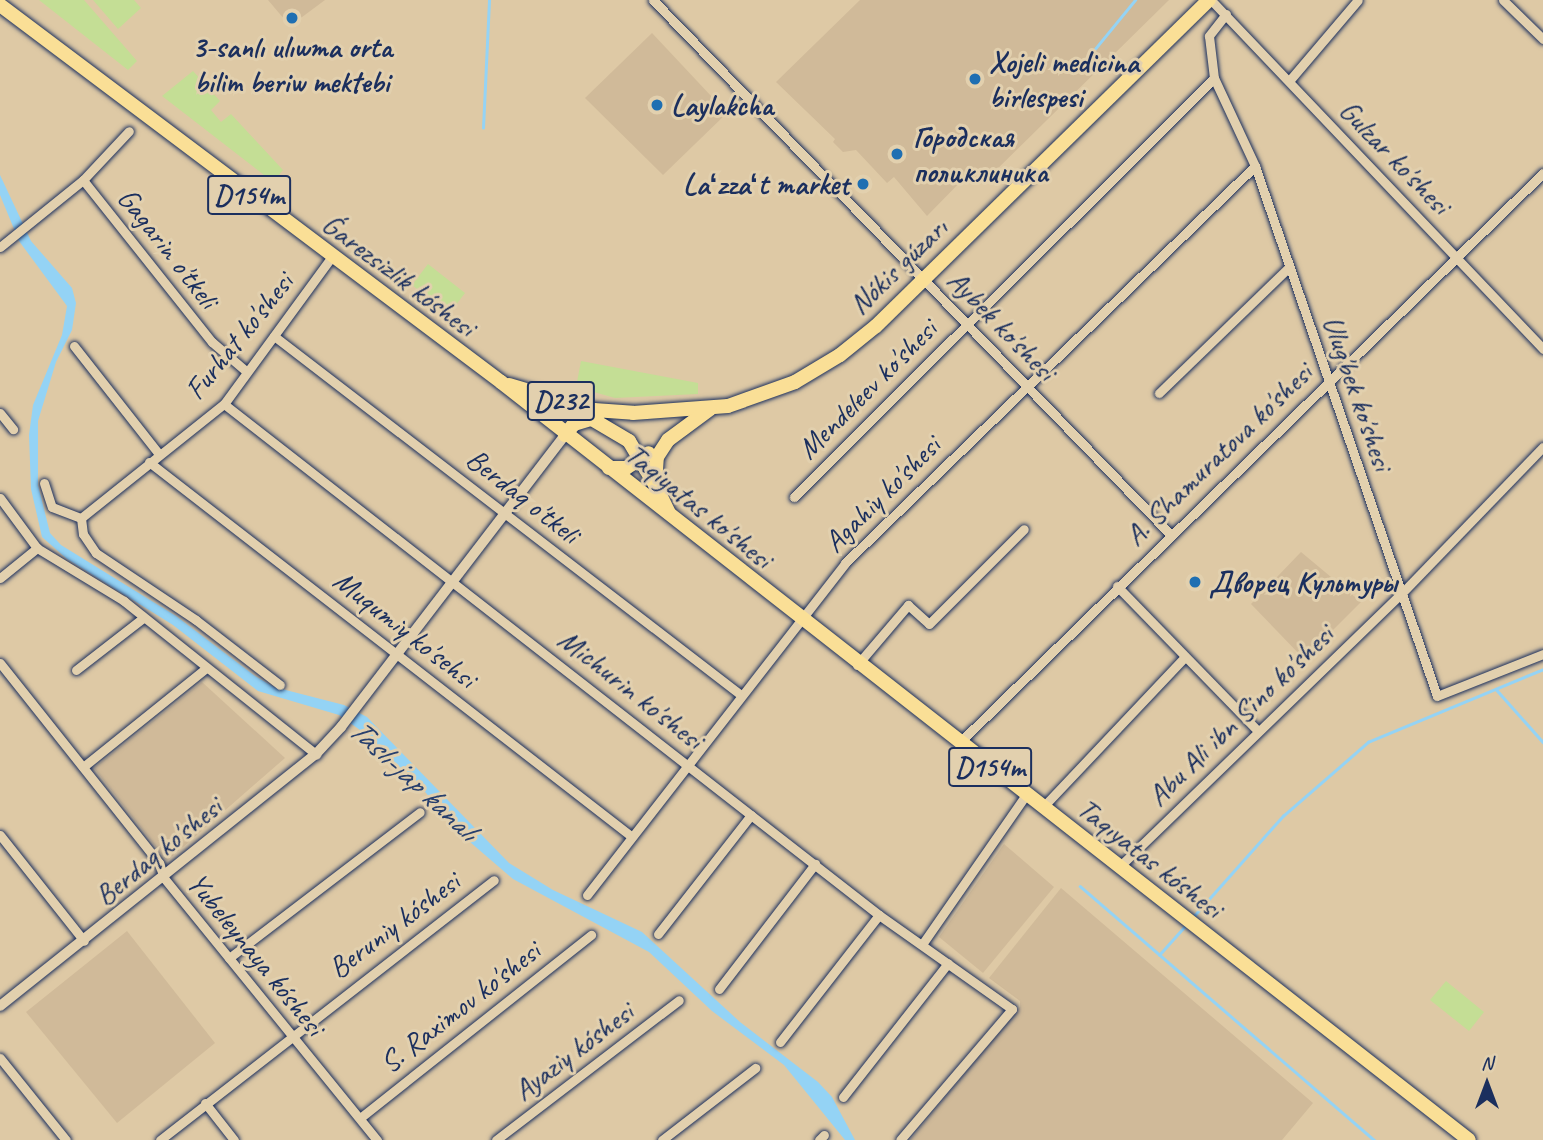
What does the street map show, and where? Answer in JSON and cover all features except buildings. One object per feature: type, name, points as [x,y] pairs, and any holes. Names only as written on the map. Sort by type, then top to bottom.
[{"type":"main road","name":"Nókis gúzarı","points":[[710,409],[795,382],[840,355],[924,280],[1210,0]]},
{"type":"main road","name":"Ǵarezsizlik kóshesi","points":[[0,5],[331,258],[501,382],[565,435]]},
{"type":"main road","name":"D232","points":[[501,382],[559,401],[622,412]]},
{"type":"main road","points":[[559,401],[593,418],[629,441],[655,484],[671,518]]},
{"type":"main road","name":"D232","points":[[565,435],[574,425],[622,412],[710,409]]},
{"type":"main road","points":[[609,468],[626,468],[710,409]]},
{"type":"main road","name":"Taqiyatas ko'shesi","points":[[565,435],[799,619]]},
{"type":"main road","points":[[655,484],[657,457],[668,440]]},
{"type":"main road","name":"Taqıyatas kóshesi","points":[[799,619],[1469,1140]]},
{"type":"street","name":"Aybek ko'shesi","points":[[653,0],[1170,534]]},
{"type":"street","name":"Gulzar ko'shesi","points":[[1210,0],[1543,349]]},
{"type":"street","points":[[1289,81],[1358,0]]},
{"type":"street","points":[[1503,0],[1543,39]]},
{"type":"street","name":"Ulug'bek ko'shesi","points":[[1226,15],[1209,37],[1214,78],[1255,166],[1437,696],[1543,654]]},
{"type":"street","name":"Mendeleev ko'shesi","points":[[794,497],[1214,78]]},
{"type":"street","points":[[0,247],[83,180],[129,131]]},
{"type":"street","name":"Agahiy ko'shesi","points":[[587,895],[845,563],[1255,166]]},
{"type":"street","name":"A. Shamuratova ko'shesi","points":[[959,743],[1170,534],[1543,173]]},
{"type":"street","name":"Gagarin o'tkeli","points":[[83,180],[212,342],[247,372]]},
{"type":"street","name":"Furhat ko'shesi","points":[[81,518],[224,404],[331,258]]},
{"type":"street","points":[[1159,393],[1289,267]]},
{"type":"street","name":"Berdaq o'tkeli","points":[[274,336],[741,695]]},
{"type":"street","points":[[74,346],[159,454]]},
{"type":"street","name":"Michurin ko'shesi","points":[[224,404],[879,915],[923,943],[1012,1009],[900,1140]]},
{"type":"street","points":[[0,413],[13,429]]},
{"type":"street","name":"Berdaq ko'shesi","points":[[1,1004],[164,878],[316,754],[356,709],[395,652],[565,435]]},
{"type":"street","name":"Abu Ali ibn Sino ko'shesi","points":[[1119,867],[1257,730],[1402,593],[1543,447]]},
{"type":"street","name":"Muqumiy ko'sehsi","points":[[149,462],[631,836]]},
{"type":"street","points":[[44,484],[52,507],[81,518],[83,534],[96,553],[195,620],[280,685]]},
{"type":"street","points":[[0,498],[37,548],[124,601],[205,669],[316,754]]},
{"type":"street","points":[[858,665],[908,605],[929,624],[1024,529]]},
{"type":"street","points":[[0,579],[37,548]]},
{"type":"street","points":[[1117,586],[1257,730]]},
{"type":"street","points":[[76,670],[143,618]]},
{"type":"street","points":[[1042,808],[1185,657]]},
{"type":"street","name":"Yubeleynaya kóshesi","points":[[0,663],[159,863],[164,878],[289,1036],[377,1140]]},
{"type":"street","points":[[83,767],[205,669]]},
{"type":"street","points":[[923,943],[1026,795]]},
{"type":"street","points":[[229,958],[420,812]]},
{"type":"street","points":[[658,934],[751,814]]},
{"type":"street","points":[[0,835],[84,941]]},
{"type":"street","points":[[719,989],[815,863]]},
{"type":"street","name":"Beruniy kóshesi","points":[[160,1140],[289,1036],[494,880]]},
{"type":"street","points":[[780,1042],[879,915]]},
{"type":"street","name":"S. Raximov ko'shesi","points":[[360,1118],[591,935]]},
{"type":"street","points":[[843,1097],[948,963]]},
{"type":"street","name":"Ayaziy kóshesi","points":[[496,1140],[679,1000]]},
{"type":"street","points":[[0,1058],[66,1140]]},
{"type":"street","points":[[662,1140],[755,1068]]},
{"type":"street","points":[[205,1103],[234,1140]]},
{"type":"shaded area","name":"3-sanlı ulıwma orta bilim beriw mektebi","points":[[268,0],[325,0],[290,26]]},
{"type":"shaded area","points":[[860,0],[1169,0],[982,184],[970,172],[927,216],[894,177],[887,183],[856,150],[843,152],[833,142],[835,139],[776,82]]},
{"type":"shaded area","name":"Laylakcha","points":[[652,33],[727,113],[663,175],[585,98]]},
{"type":"shaded area","points":[[1301,552],[1361,602],[1304,659],[1251,604]]},
{"type":"shaded area","points":[[202,682],[285,758],[167,861],[94,768]]},
{"type":"shaded area","points":[[1004,844],[1054,887],[983,973],[939,937]]},
{"type":"shaded area","points":[[1061,888],[1313,1103],[1282,1140],[910,1140],[1020,1007],[1020,1001],[989,978]]},
{"type":"shaded area","points":[[127,931],[215,1043],[117,1123],[26,1012]]},
{"type":"green space","points":[[39,0],[84,0],[137,61],[128,70]]},
{"type":"green space","points":[[93,0],[134,0],[141,8],[118,29]]},
{"type":"green space","points":[[193,71],[220,101],[211,110],[221,122],[231,114],[283,170],[273,182],[162,96]]},
{"type":"green space","points":[[428,264],[465,293],[449,314],[412,285]]},
{"type":"green space","points":[[581,361],[698,383],[698,394],[615,398],[576,387]]},
{"type":"green space","points":[[1446,981],[1484,1012],[1469,1031],[1430,1000]]},
{"type":"water","points":[[0,175],[31,241],[72,288],[76,303],[72,330],[56,362],[38,421],[38,485],[50,533],[61,545],[176,616],[255,676],[274,687],[344,705],[367,717],[509,863],[553,890],[642,932],[740,1022],[818,1082],[832,1097],[855,1140],[845,1140],[784,1065],[712,1011],[649,952],[513,879],[463,836],[420,786],[360,730],[339,715],[258,691],[173,625],[67,559],[42,537],[31,489],[29,435],[33,405],[62,335],[67,306],[19,241],[0,195]]},
{"type":"waterway","points":[[483,128],[489,0]]},
{"type":"waterway","points":[[1090,55],[1135,0]]},
{"type":"waterway","points":[[1192,918],[1283,816],[1368,742],[1543,669]]},
{"type":"waterway","points":[[1496,689],[1543,742]]},
{"type":"waterway","points":[[1080,886],[1374,1140]]},
{"type":"waterway","points":[[1159,955],[1185,926]]},
{"type":"place","name":"3-sanlı ulıwma orta bilim beriw mektebi","points":[[292,18]]},
{"type":"place","name":"Xojeli medicina birlespesi","points":[[975,79]]},
{"type":"place","name":"Laylakcha","points":[[657,105]]},
{"type":"place","name":"Городская поликлиника","points":[[897,154]]},
{"type":"place","name":"Laʻzzaʻt market","points":[[863,184]]},
{"type":"place","name":"Дворец Культуры","points":[[1195,582]]},
{"type":"water label","name":"Taslı-jap kanalı","points":[[413,780]]}]
